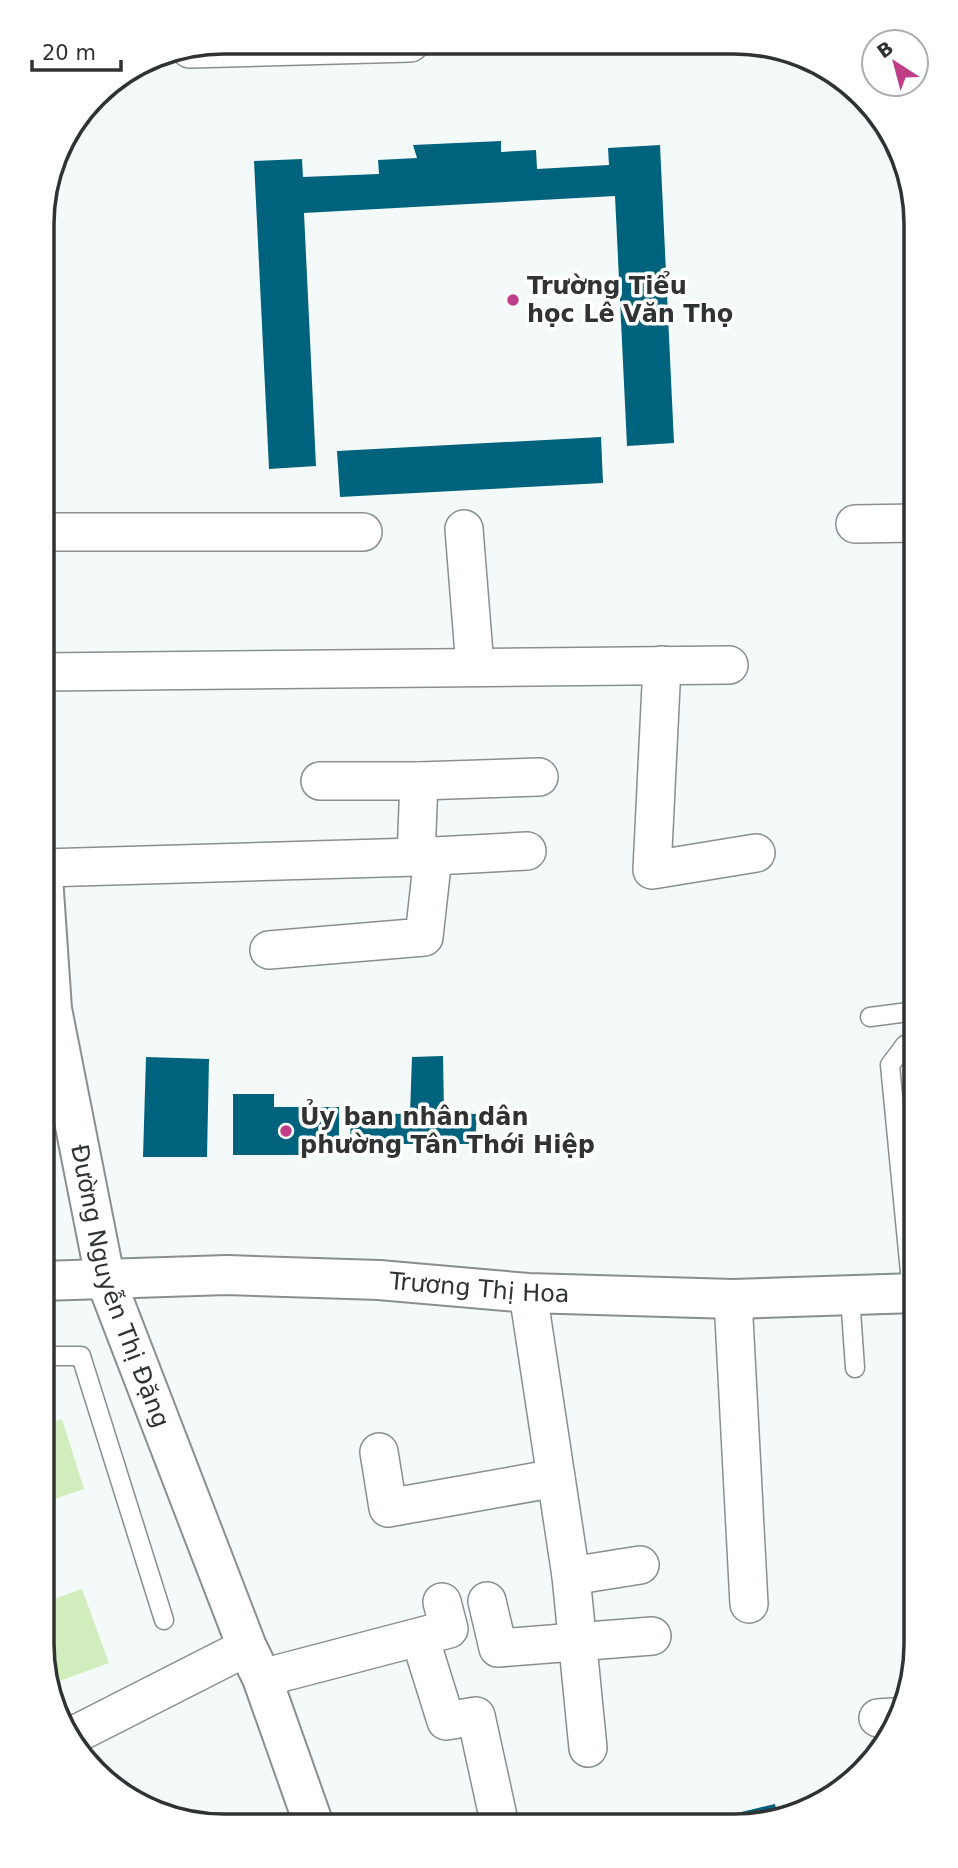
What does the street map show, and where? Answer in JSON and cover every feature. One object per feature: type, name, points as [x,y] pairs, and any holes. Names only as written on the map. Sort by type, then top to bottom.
[{"type":"street","points":[[855,524],[904,523]]},
{"type":"street","points":[[464,529],[475,667]]},
{"type":"street","points":[[55,532],[363,532]]},
{"type":"street","points":[[662,665],[652,870],[756,853]]},
{"type":"street","points":[[55,671],[729,665]]},
{"type":"street","points":[[320,781],[419,781],[539,776]]},
{"type":"street","points":[[269,950],[424,936],[425,856],[419,781]]},
{"type":"street","points":[[55,868],[425,856],[527,850]]},
{"type":"street","name":"Đường Nguyễn Thị Đặng","points":[[54,1021],[105,1278],[255,1662],[310,1814]]},
{"type":"street","name":"Trương Thị Hoa","points":[[54,1280],[227,1275],[379,1280],[528,1293],[733,1299],[903,1294]]},
{"type":"street","points":[[528,1293],[571,1576],[588,1748]]},
{"type":"street","points":[[733,1299],[749,1604]]},
{"type":"street","points":[[379,1452],[388,1507],[556,1478]]},
{"type":"street","points":[[571,1576],[640,1565]]},
{"type":"street","points":[[487,1601],[498,1648],[652,1636]]},
{"type":"street","points":[[80,1733],[255,1662],[420,1638],[449,1629],[442,1602]]},
{"type":"street","points":[[420,1638],[446,1721],[475,1716],[497,1814]]},
{"type":"lane","points":[[870,1017],[903,1013]]},
{"type":"lane","points":[[903,1047],[890,1065],[903,1192]]},
{"type":"lane","points":[[850,1296],[855,1368]]},
{"type":"lane","points":[[54,1356],[81,1356],[164,1620]]},
{"type":"green space","points":[[62,1419],[84,1489],[54,1499],[54,1422]]},
{"type":"green space","points":[[82,1589],[109,1663],[59,1681],[54,1644],[54,1599]]},
{"type":"building","points":[[501,141],[501,152],[536,150],[537,169],[609,165],[608,148],[660,145],[674,443],[627,446],[615,196],[304,213],[316,466],[269,469],[254,161],[302,159],[303,177],[379,174],[378,160],[417,158],[413,145]]},
{"type":"building","points":[[601,437],[603,483],[340,497],[337,451]]},
{"type":"building","points":[[443,1056],[444,1113],[477,1114],[475,1144],[350,1144],[351,1113],[410,1114],[412,1057]]},
{"type":"building","points":[[146,1057],[209,1059],[207,1157],[143,1157]]},
{"type":"building","name":"Ủy ban nhân dân phường Tân Thới Hiệp","points":[[233,1094],[274,1094],[274,1107],[339,1107],[339,1155],[233,1155]]},
{"type":"building","points":[[775,1804],[776,1808],[767,1810],[733,1814]]},
{"type":"place","name":"Trường Tiểu học Lê Văn Thọ","points":[[513,300]]},
{"type":"place","name":"Ủy ban nhân dân phường Tân Thới Hiệp","points":[[286,1131]]}]
